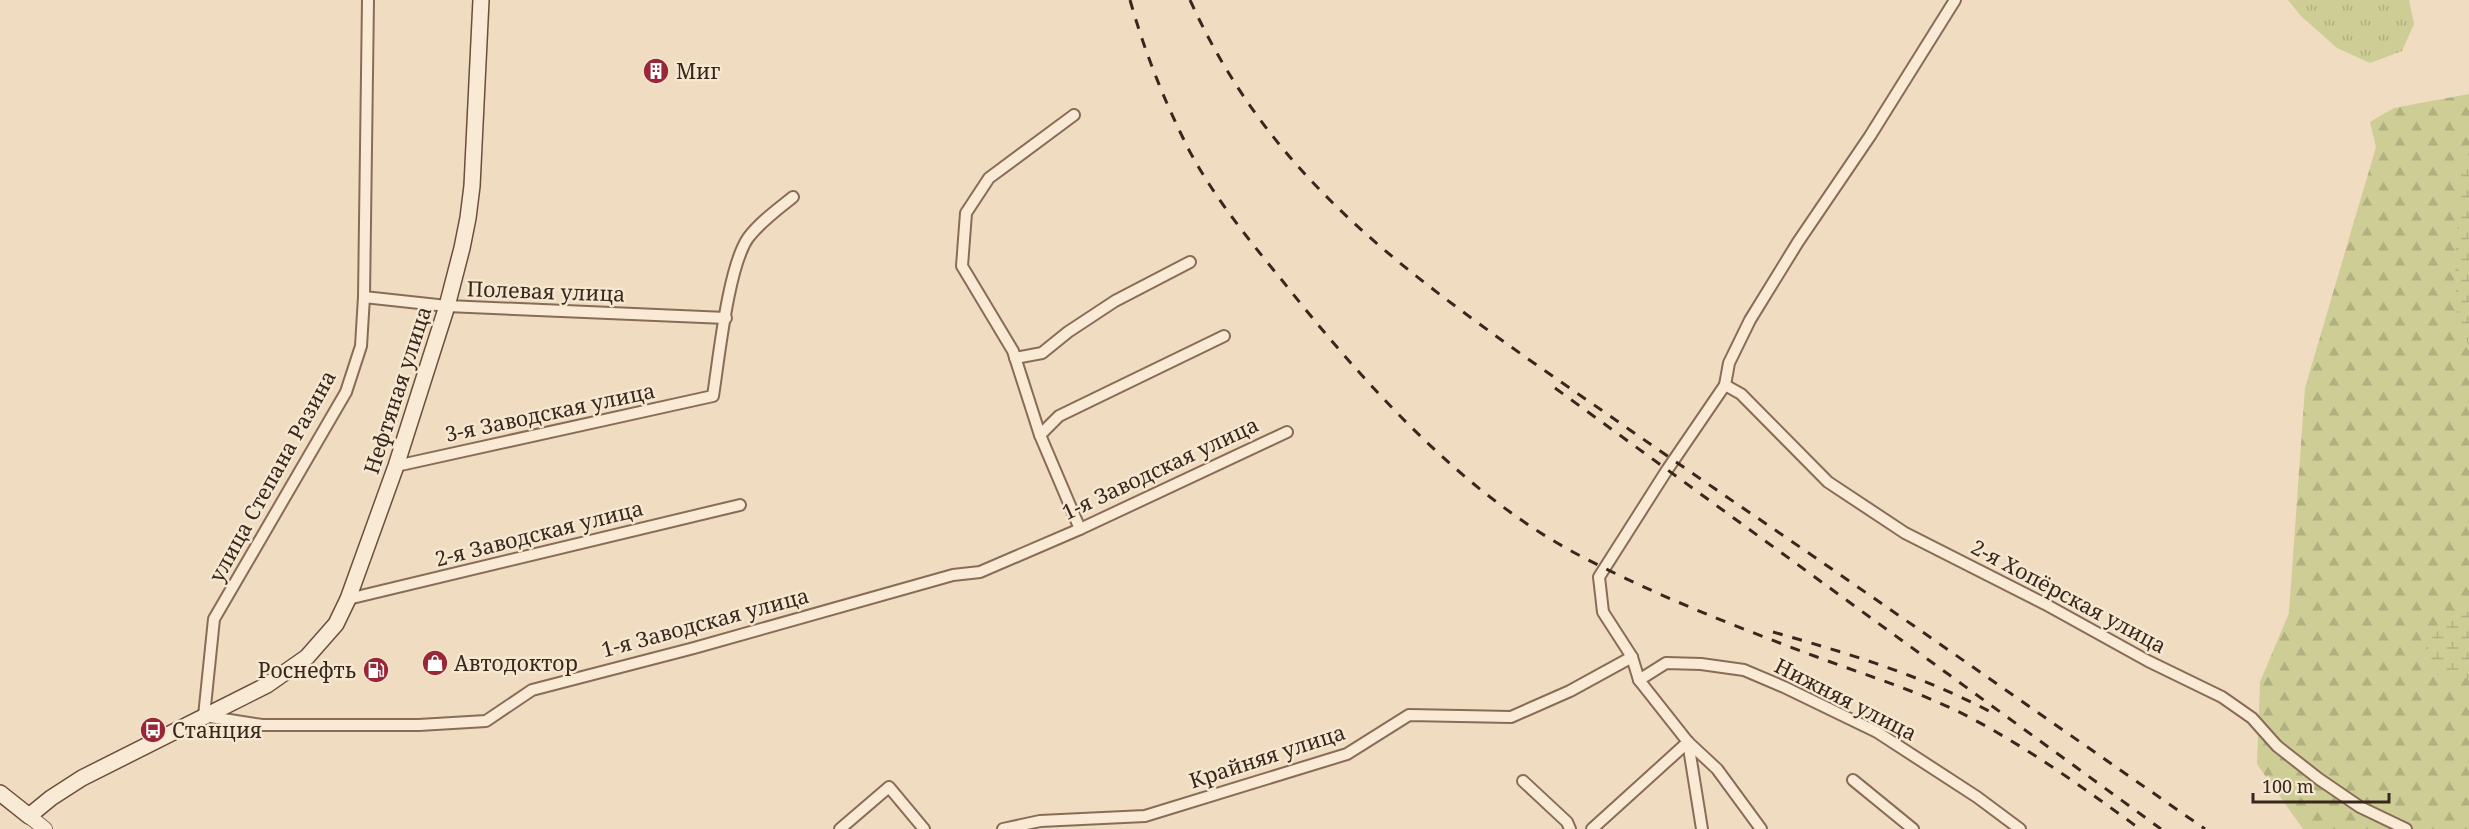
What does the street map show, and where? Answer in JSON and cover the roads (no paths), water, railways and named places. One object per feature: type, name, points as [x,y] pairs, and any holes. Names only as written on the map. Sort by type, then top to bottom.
[{"type":"main road","name":"Нефтяная улица","points":[[204,716],[289,672],[322,641],[336,624],[348,599],[396,466],[447,306],[468,218],[476,122],[481,0]]},
{"type":"main road","points":[[0,793],[29,816],[51,798],[82,778],[204,716]]},
{"type":"street","name":"улица Степана Разина","points":[[204,716],[214,619],[346,392],[362,346],[368,0]]},
{"type":"street","points":[[1761,829],[1718,769],[1688,742],[1639,680],[1632,657],[1603,612],[1599,577],[1649,497],[1725,384],[1729,363],[1750,320],[1798,242],[1870,136],[1955,0]]},
{"type":"street","points":[[1074,115],[989,178],[966,213],[962,266],[1008,342],[1040,435],[1080,529]]},
{"type":"street","points":[[726,318],[741,250],[749,236],[793,197]]},
{"type":"street","points":[[1015,358],[1042,353],[1068,332],[1115,301],[1190,262]]},
{"type":"street","name":"Полевая улица","points":[[364,297],[447,306],[726,318]]},
{"type":"street","name":"3-я Заводская улица","points":[[396,466],[713,396],[726,318]]},
{"type":"street","points":[[1040,435],[1059,416],[1224,336]]},
{"type":"street","name":"2-я Хопёрская улица","points":[[1725,384],[1741,393],[1828,482],[1905,533],[2045,604],[2148,661],[2222,697],[2252,718],[2277,746],[2319,779],[2360,807],[2406,829]]},
{"type":"street","name":"1-я Заводская улица","points":[[204,716],[262,725],[419,725],[486,721],[532,690],[694,648],[953,575],[980,572],[1080,529],[1287,432]]},
{"type":"street","name":"2-я Заводская улица","points":[[348,599],[740,505]]},
{"type":"street","name":"Крайняя улица","points":[[1003,829],[1040,821],[1086,824],[1145,816],[1347,754],[1409,715],[1510,717],[1570,691],[1632,657]]},
{"type":"street","name":"Нижняя улица","points":[[1639,680],[1666,663],[1701,664],[1744,670],[1878,732],[1977,797],[2020,829]]},
{"type":"street","points":[[1592,829],[1688,742]]},
{"type":"street","points":[[1688,742],[1702,829]]},
{"type":"street","points":[[1853,780],[1913,829]]},
{"type":"street","points":[[1523,781],[1567,822],[1570,829]]},
{"type":"street","points":[[840,829],[890,787],[924,829]]},
{"type":"street","points":[[29,816],[45,829]]},
{"type":"railway","points":[[1130,0],[1149,58],[1181,134],[1210,186],[1232,218],[1344,356],[1414,430],[1452,465],[1531,527],[1573,552],[1663,596],[1951,708],[1992,729],[2035,756],[2140,829]]},
{"type":"railway","points":[[1190,0],[1221,60],[1256,114],[1295,163],[1337,207],[1383,249],[1538,366],[2205,829]]},
{"type":"railway","points":[[1555,388],[2161,829]]},
{"type":"railway","points":[[1773,632],[1910,676],[1989,711]]},
{"type":"place","name":"Миг","points":[[656,71]]},
{"type":"place","name":"Автодоктор","points":[[435,663]]},
{"type":"place","name":"Роснефть","points":[[376,670]]},
{"type":"place","name":"Станция","points":[[153,730]]}]
